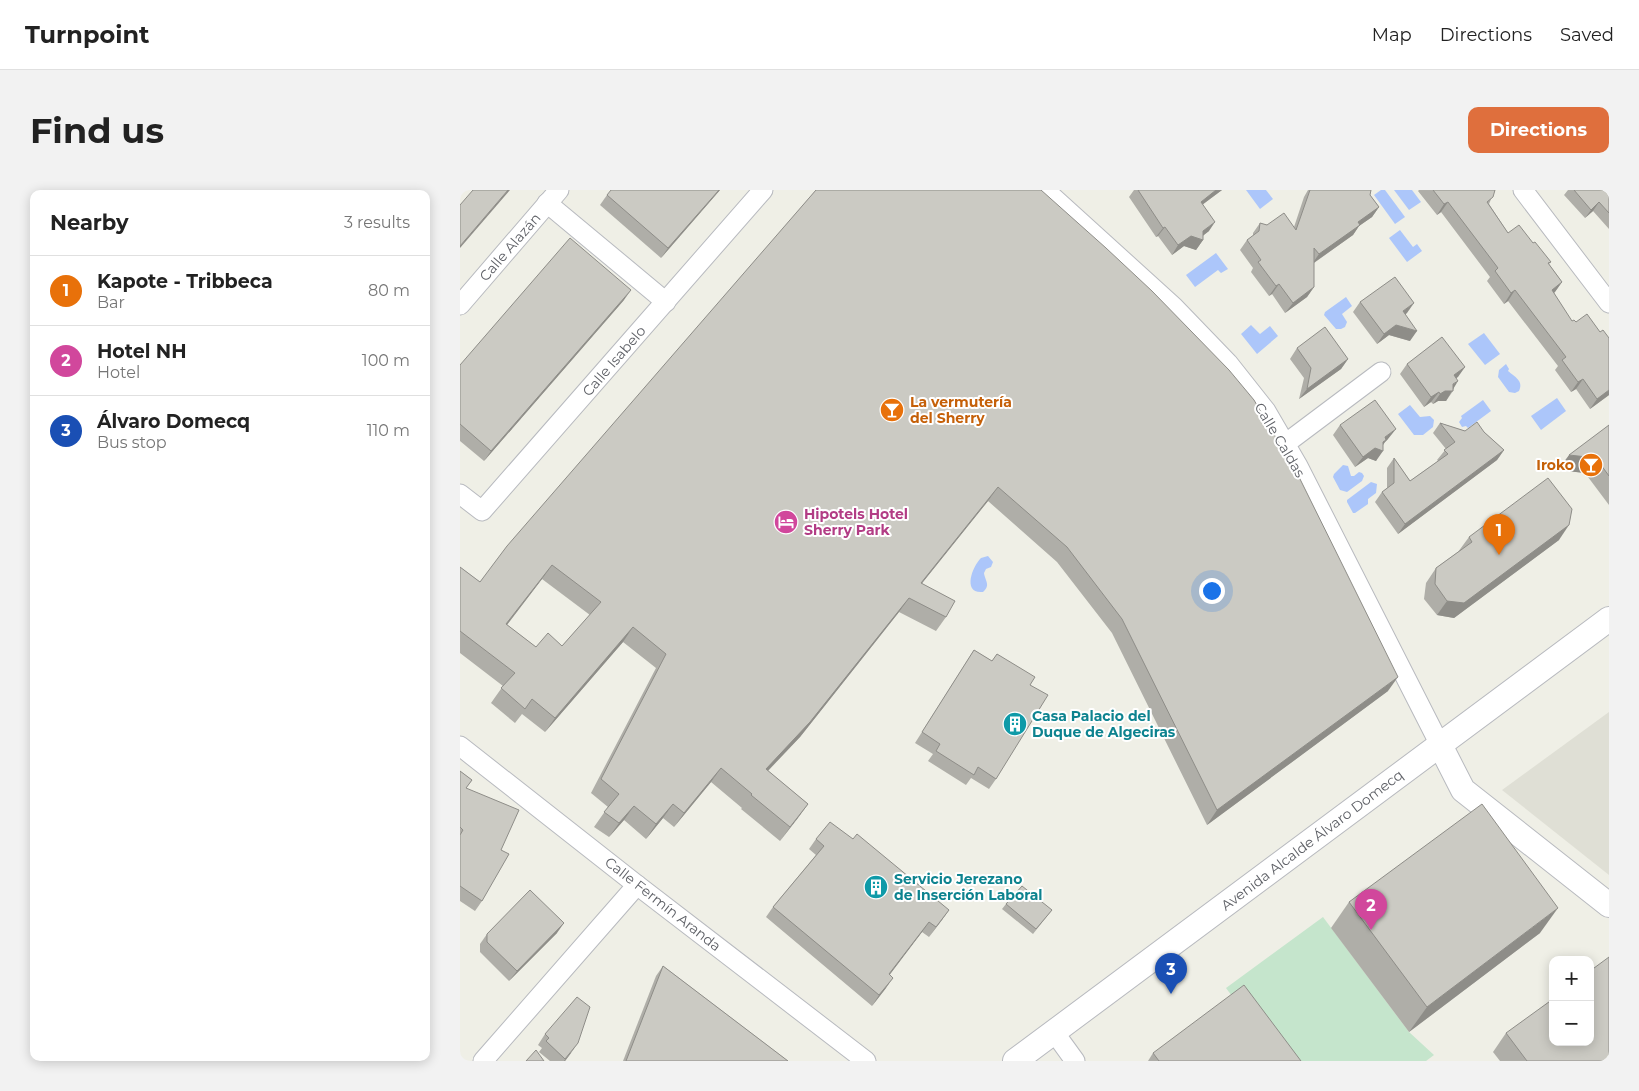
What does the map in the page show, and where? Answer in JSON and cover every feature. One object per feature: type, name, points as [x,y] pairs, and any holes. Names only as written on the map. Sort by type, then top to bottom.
[{"type":"street","name":"Calle Isabelo","points":[[460,494],[482,511],[763,190]]},
{"type":"street","name":"Calle Caldas","points":[[1045,190],[1174,307],[1228,363],[1266,411],[1298,466],[1440,745]]},
{"type":"street","points":[[1523,190],[1609,303]]},
{"type":"street","points":[[553,197],[666,302]]},
{"type":"street","name":"Calle Alazán","points":[[460,305],[553,197]]},
{"type":"street","points":[[1285,444],[1381,372]]},
{"type":"street","name":"Avenida Alcalde Álvaro Domecq","points":[[1015,1061],[1609,619]]},
{"type":"street","points":[[1440,745],[1463,790],[1609,905]]},
{"type":"street","name":"Calle Fermín Aranda","points":[[460,746],[866,1061]]},
{"type":"street","points":[[483,1061],[637,885]]},
{"type":"street","points":[[1054,1032],[1075,1061]]},
{"type":"shaded area","points":[[1609,712],[1609,875],[1502,790]]},
{"type":"green space","points":[[1323,917],[1409,1032],[1434,1055],[1426,1061],[1280,1061],[1226,988]]},
{"type":"water","points":[[1246,190],[1266,190],[1273,199],[1260,209]]},
{"type":"water","points":[[1381,190],[1385,190],[1405,217],[1395,224],[1374,195]]},
{"type":"water","points":[[1394,190],[1412,190],[1421,202],[1409,210]]},
{"type":"water","points":[[1400,230],[1413,247],[1417,244],[1422,251],[1407,262],[1389,238]]},
{"type":"water","points":[[1216,253],[1228,269],[1221,273],[1218,270],[1195,287],[1186,275]]},
{"type":"water","points":[[1346,297],[1352,306],[1342,314],[1347,322],[1345,327],[1336,329],[1324,315],[1325,312]]},
{"type":"water","points":[[1251,325],[1260,334],[1270,326],[1278,336],[1257,354],[1241,334]]},
{"type":"water","points":[[1484,333],[1500,354],[1485,365],[1468,344]]},
{"type":"water","points":[[1506,364],[1509,369],[1508,371],[1520,382],[1519,391],[1515,393],[1509,392],[1498,377],[1499,370]]},
{"type":"water","points":[[1557,398],[1566,411],[1541,430],[1531,416]]},
{"type":"water","points":[[1483,400],[1491,411],[1468,428],[1466,426],[1462,427],[1459,422],[1462,418],[1461,416]]},
{"type":"water","points":[[1410,405],[1420,417],[1430,416],[1434,420],[1433,427],[1423,435],[1414,435],[1398,414]]},
{"type":"water","points":[[1343,465],[1348,466],[1351,476],[1359,472],[1364,476],[1362,481],[1347,492],[1340,490],[1333,477]]},
{"type":"water","points":[[1371,482],[1377,484],[1376,493],[1368,499],[1368,504],[1353,513],[1347,500]]},
{"type":"water","points":[[988,556],[993,562],[991,567],[986,569],[984,573],[987,587],[983,592],[977,591],[973,589],[971,584],[972,573],[981,558]]},
{"type":"building","points":[[473,190],[508,190],[460,246],[460,205]]},
{"type":"building","points":[[611,190],[719,190],[668,248],[607,195]]},
{"type":"building","name":"Hipotels Hotel Sherry Park","points":[[816,190],[1041,190],[1152,291],[1229,370],[1254,400],[1300,479],[1398,677],[1217,810],[1122,619],[1067,547],[998,487],[921,583],[955,601],[946,617],[909,598],[810,722],[766,769],[808,804],[790,827],[721,768],[684,813],[673,804],[656,824],[634,806],[619,823],[604,812],[619,794],[601,779],[666,654],[633,627],[555,718],[532,699],[525,709],[501,688],[515,673],[460,631],[460,567],[480,582],[507,546]],"holes":[[[552,565],[601,602],[562,646],[548,633],[536,647],[506,624]]]},
{"type":"building","points":[[1138,190],[1216,190],[1201,202],[1215,222],[1203,231],[1203,240],[1191,236],[1178,245],[1165,227],[1163,228]]},
{"type":"building","points":[[1310,190],[1371,190],[1370,195],[1379,207],[1358,222],[1360,225],[1319,254],[1314,248],[1314,287],[1293,303],[1279,284],[1276,286],[1258,262],[1261,260],[1247,240],[1259,231],[1260,223],[1267,225],[1284,213],[1296,230]]},
{"type":"building","points":[[1433,190],[1495,190],[1493,197],[1487,202],[1508,233],[1519,225],[1551,262],[1548,263],[1562,282],[1552,290],[1572,321],[1576,322],[1587,314],[1600,332],[1603,330],[1609,338],[1609,390],[1597,399],[1583,379],[1578,382],[1562,360],[1566,357],[1515,290],[1511,293],[1495,271],[1498,268],[1448,202],[1444,204]]},
{"type":"building","points":[[1574,190],[1609,190],[1609,213],[1599,202],[1591,210]]},
{"type":"building","points":[[570,238],[631,290],[491,451],[460,424],[460,365]]},
{"type":"building","points":[[1395,277],[1414,303],[1403,311],[1417,331],[1396,325],[1384,334],[1360,302]]},
{"type":"building","points":[[1325,327],[1348,359],[1307,389],[1311,368],[1297,348]]},
{"type":"building","points":[[1442,337],[1465,367],[1454,375],[1458,381],[1453,384],[1453,391],[1445,391],[1440,394],[1439,392],[1431,397],[1407,364]]},
{"type":"building","points":[[1375,400],[1396,429],[1385,437],[1383,451],[1375,448],[1363,457],[1340,425]]},
{"type":"building","points":[[1477,422],[1484,432],[1504,450],[1405,524],[1382,492],[1394,483],[1394,458],[1410,481],[1448,454],[1444,450],[1455,442],[1440,423],[1465,431]]},
{"type":"building","points":[[1609,425],[1609,476],[1596,458],[1569,455]]},
{"type":"building","points":[[1548,478],[1572,509],[1569,525],[1464,603],[1447,601],[1435,584],[1436,568],[1472,542],[1469,537]]},
{"type":"building","name":"Casa Palacio del Duque de Algeciras","points":[[974,650],[992,661],[997,654],[1035,677],[1030,685],[1048,695],[996,779],[978,767],[974,775],[936,751],[940,744],[922,732]]},
{"type":"building","points":[[460,771],[472,780],[466,788],[519,810],[501,850],[509,854],[482,901],[460,886],[460,835],[463,830],[460,827]]},
{"type":"building","points":[[1482,804],[1558,908],[1427,1007],[1349,902]]},
{"type":"building","name":"Servicio Jerezano de Inserción Laboral","points":[[830,822],[853,839],[857,834],[949,910],[936,927],[929,922],[889,974],[893,978],[879,995],[773,907],[824,846],[816,839]]},
{"type":"building","points":[[1022,886],[1052,910],[1036,929],[1006,904]]},
{"type":"building","points":[[530,890],[564,923],[517,971],[487,942],[487,934]]},
{"type":"building","points":[[1609,957],[1609,1061],[1527,1061],[1506,1033],[1549,1002],[1549,1046],[1594,1046],[1594,968]]},
{"type":"building","points":[[663,966],[788,1061],[626,1061]]},
{"type":"building","points":[[1244,985],[1301,1061],[1159,1061],[1153,1053]]},
{"type":"building","points":[[577,997],[590,1007],[578,1043],[565,1059],[546,1041],[549,1038],[545,1034]]},
{"type":"building","points":[[536,1050],[544,1061],[526,1061]]},
{"type":"place","name":"La vermutería del Sherry","points":[[892,410]]},
{"type":"place","name":"Iroko","points":[[1591,465]]},
{"type":"place","name":"Hipotels Hotel Sherry Park","points":[[786,522]]},
{"type":"place","name":"Kapote - Tribbeca","points":[[1499,555]]},
{"type":"place","name":"Casa Palacio del Duque de Algeciras","points":[[1015,724]]},
{"type":"place","name":"Servicio Jerezano de Inserción Laboral","points":[[876,887]]},
{"type":"place","name":"Hotel NH","points":[[1371,930]]},
{"type":"place","name":"Álvaro Domecq","points":[[1171,994]]}]
